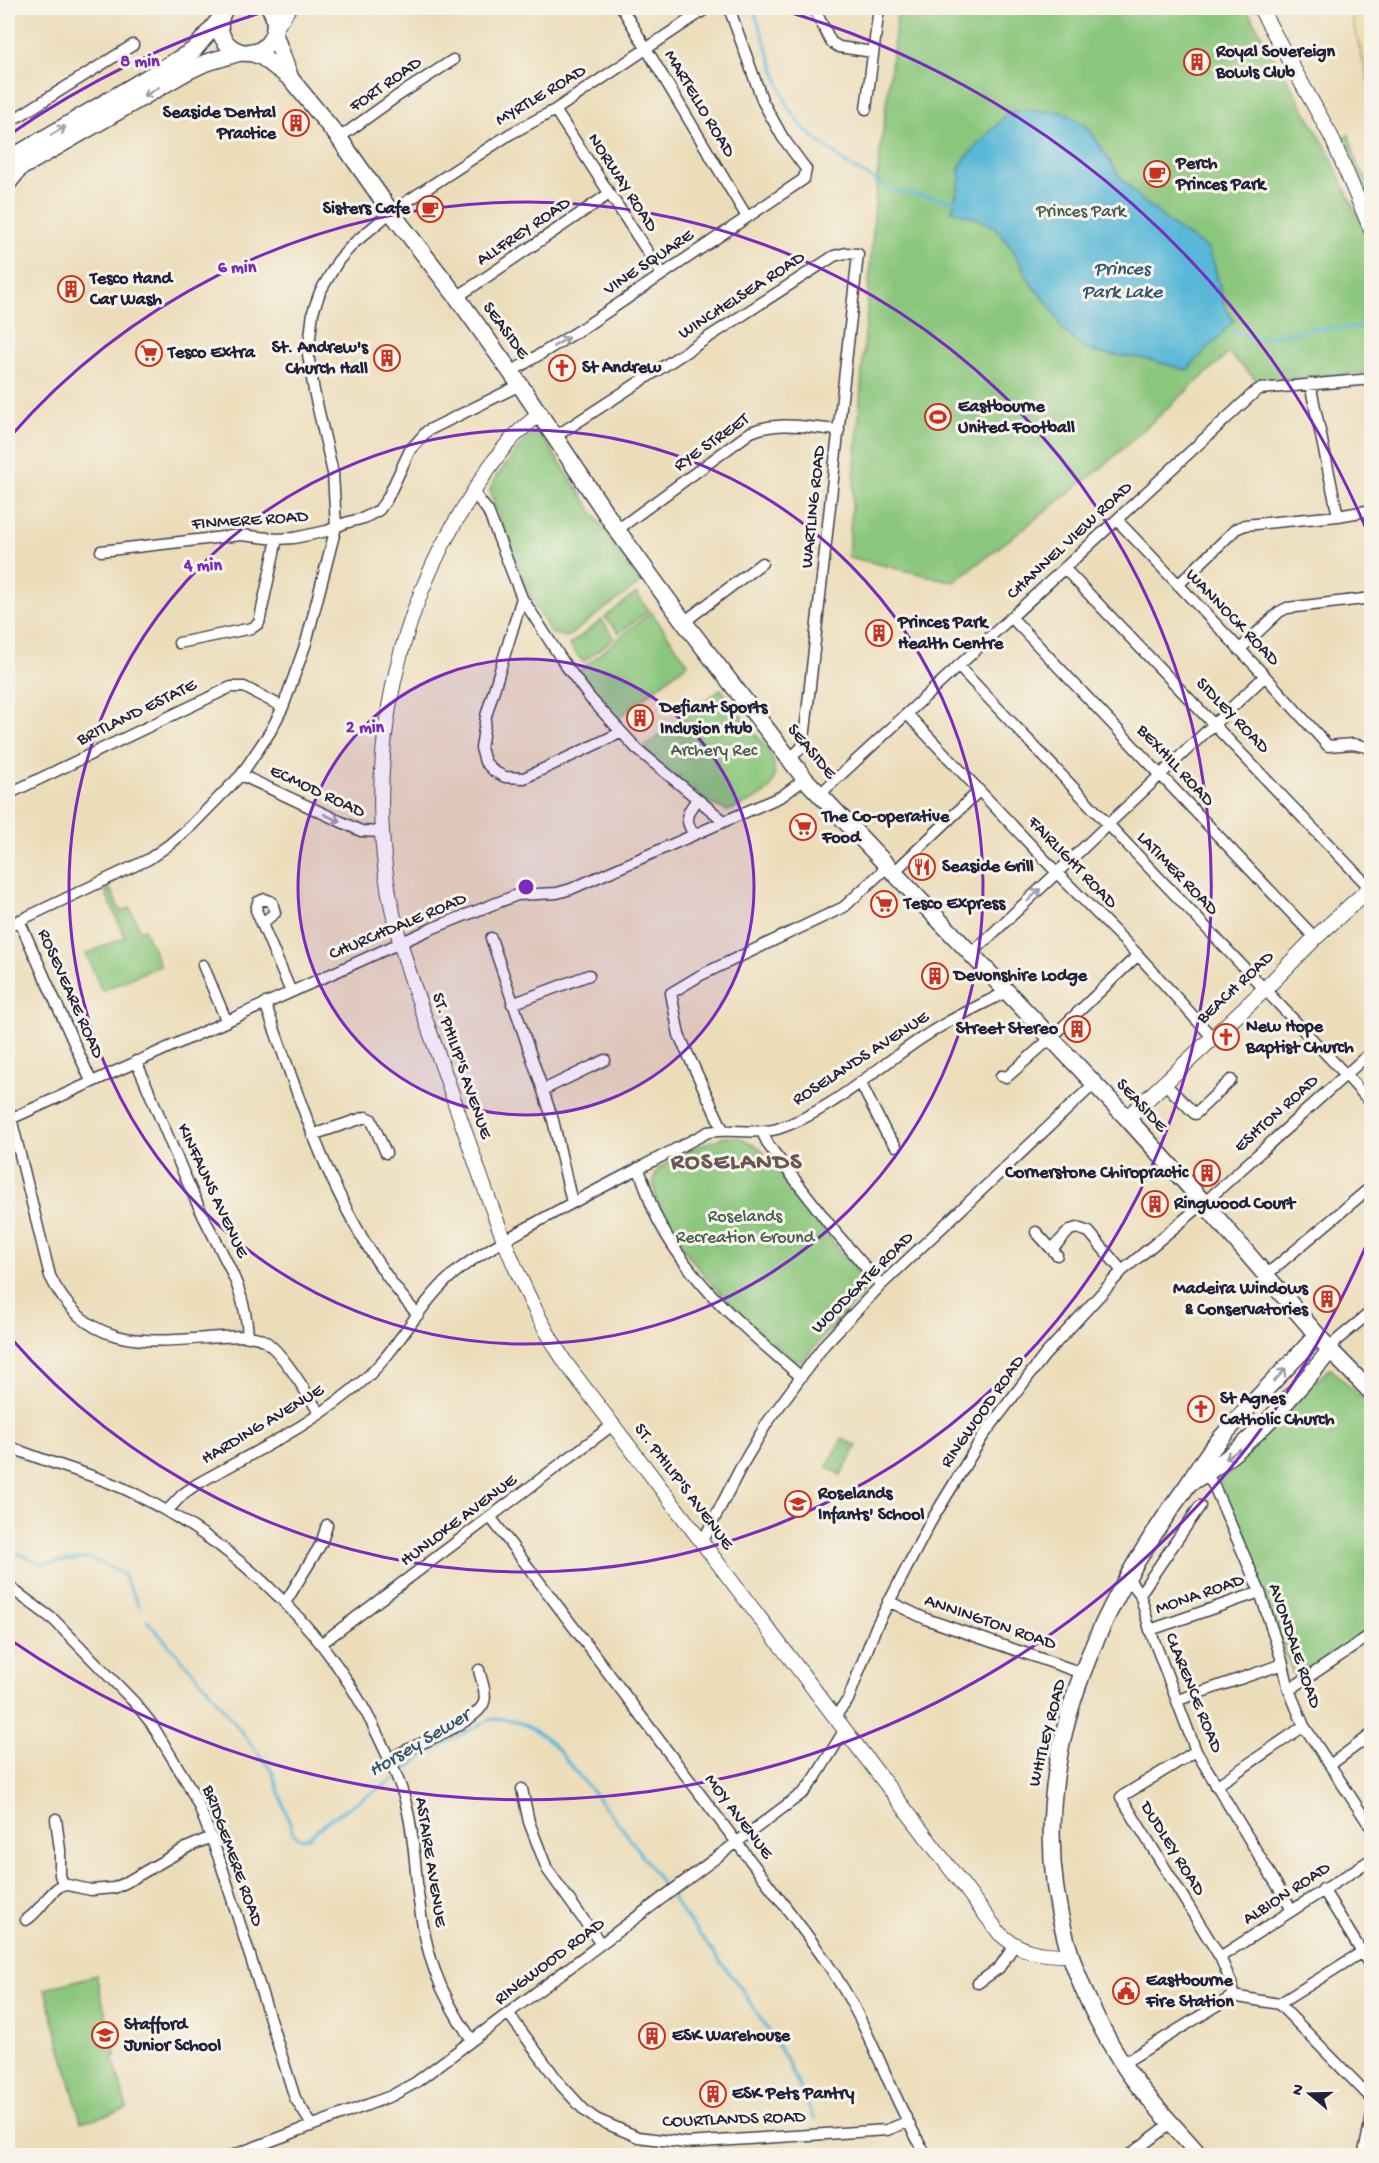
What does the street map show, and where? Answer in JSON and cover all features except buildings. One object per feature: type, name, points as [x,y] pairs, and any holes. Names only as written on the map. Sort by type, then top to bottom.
[{"type":"main road","name":"SEASIDE","points":[[270,8],[290,78]]},
{"type":"main road","name":"SEASIDE","points":[[221,13],[219,27],[224,41],[235,50],[262,57],[290,78],[339,138],[391,212],[457,297],[541,413],[617,530],[684,622],[805,779],[1127,1118],[1204,1203],[1329,1350],[1371,1393]]},
{"type":"main road","points":[[8,160],[194,50],[221,13]]},
{"type":"main road","points":[[8,183],[20,168],[186,72],[205,63],[261,49],[269,43],[275,31]]},
{"type":"main road","name":"BEACH ROAD","points":[[1127,1118],[1265,989],[1315,938],[1371,888]]},
{"type":"main road","name":"WHITLEY ROAD","points":[[1204,1469],[1225,1434],[1317,1335]]},
{"type":"main road","name":"WHITLEY ROAD","points":[[1200,2156],[1170,2124],[1122,2064],[1098,2020],[1069,1955],[1054,1891],[1050,1849],[1050,1817],[1057,1765],[1083,1673],[1106,1615],[1169,1511],[1188,1484],[1204,1469],[1257,1435],[1320,1364],[1329,1350]]},
{"type":"street","points":[[275,31],[289,8]]},
{"type":"street","name":"MARTELLO ROAD","points":[[622,8],[747,217]]},
{"type":"street","name":"MYRTLE ROAD","points":[[8,926],[149,859],[191,826],[241,775],[270,732],[283,707],[306,643],[336,527],[333,473],[310,373],[309,354],[310,332],[320,292],[328,275],[353,244],[391,212],[510,134],[555,110],[707,8]]},
{"type":"street","name":"VINE SQUARE","points":[[516,379],[580,330],[804,179],[806,169],[783,138],[763,102],[729,8]]},
{"type":"street","points":[[814,8],[831,42],[839,47],[873,52]]},
{"type":"street","points":[[866,109],[879,8]]},
{"type":"street","points":[[1260,8],[1332,136],[1371,232]]},
{"type":"street","points":[[8,121],[133,45]]},
{"type":"street","name":"FORT ROAD","points":[[339,138],[453,60]]},
{"type":"street","name":"NORWAY ROAD","points":[[555,110],[662,274]]},
{"type":"street","name":"ALLFREY ROAD","points":[[457,297],[609,194]]},
{"type":"street","name":"WINCHELSEA ROAD","points":[[556,436],[834,256],[846,253],[858,254]]},
{"type":"street","name":"WARTLING ROAD","points":[[790,759],[801,747],[805,731],[858,254]]},
{"type":"street","name":"FINMERE ROAD","points":[[101,551],[241,536],[277,539],[327,531],[364,518],[379,510],[387,499],[410,450],[427,431],[516,379]]},
{"type":"street","name":"CHANNEL VIEW ROAD","points":[[820,794],[1256,391],[1371,379]]},
{"type":"street","points":[[1310,384],[1338,516]]},
{"type":"street","name":"ST. PHILIP'S AVENUE","points":[[541,413],[510,440],[455,522],[430,571],[412,614],[396,665],[387,716],[381,774],[381,832],[386,876],[400,943],[503,1242],[527,1296],[549,1337],[565,1362],[834,1717],[1000,1934],[1014,1946]]},
{"type":"street","name":"RYE STREET","points":[[617,530],[751,432],[765,426],[780,425],[839,430]]},
{"type":"street","points":[[473,492],[488,511],[522,598],[570,672],[620,733],[724,821]]},
{"type":"street","points":[[1178,585],[1236,529],[1245,525],[1338,516],[1371,510]]},
{"type":"street","name":"WANNOCK ROAD","points":[[1117,520],[1328,746],[1353,744],[1371,752]]},
{"type":"street","points":[[179,643],[252,628],[259,622],[277,539]]},
{"type":"street","points":[[684,622],[762,563]]},
{"type":"street","name":"SIDLEY ROAD","points":[[1064,568],[1371,888]]},
{"type":"street","points":[[522,598],[486,716],[481,748],[485,762],[495,772],[505,777],[524,778],[620,733]]},
{"type":"street","points":[[1239,650],[1279,612],[1287,608],[1371,598]]},
{"type":"street","name":"BEXHILL ROAD","points":[[1011,617],[1315,938]]},
{"type":"street","name":"LATIMER ROAD","points":[[958,666],[1371,1104]]},
{"type":"street","points":[[970,955],[1265,676]]},
{"type":"street","name":"BRITLAND ESTATE","points":[[8,794],[231,687],[244,687],[283,707]]},
{"type":"street","name":"FAIRLIGHT ROAD","points":[[907,714],[1138,955],[1212,1037]]},
{"type":"street","name":"ECMOD ROAD","points":[[241,775],[360,831],[381,832]]},
{"type":"street","name":"CHURCHDALE ROAD","points":[[9,1119],[400,943],[518,895],[557,892],[571,888],[782,796],[805,779]]},
{"type":"street","points":[[723,1130],[679,1035],[671,993],[701,975],[844,908],[979,791]]},
{"type":"street","points":[[693,834],[687,822],[687,813],[697,799]]},
{"type":"street","name":"ROSEVEARE ROAD","points":[[19,920],[91,1081]]},
{"type":"street","points":[[261,924],[291,992]]},
{"type":"street","points":[[491,938],[553,1120],[572,1203]]},
{"type":"street","points":[[1001,1076],[1007,1077],[1138,955]]},
{"type":"street","points":[[203,964],[226,1020]]},
{"type":"street","points":[[512,1004],[589,975]]},
{"type":"street","name":"ROSELANDS AVENUE","points":[[503,1242],[708,1132],[723,1130],[762,1132],[792,1122],[827,1104],[926,1035],[1006,992]]},
{"type":"street","points":[[265,1003],[332,1184],[370,1253],[418,1315]]},
{"type":"street","name":"ESHTON ROAD","points":[[1204,1203],[1371,1051]]},
{"type":"street","points":[[543,1090],[605,1060]]},
{"type":"street","name":"KINFAUNS AVENUE","points":[[136,1061],[198,1206],[239,1286],[247,1313],[248,1337]]},
{"type":"street","points":[[1164,1083],[1195,1114],[1231,1080]]},
{"type":"street","points":[[860,1082],[886,1133],[896,1146]]},
{"type":"street","name":"WOODGATE ROAD","points":[[700,1540],[707,1533],[767,1423],[825,1344],[881,1285],[1094,1084]]},
{"type":"street","points":[[312,1135],[366,1117],[371,1119],[386,1153]]},
{"type":"street","points":[[9,1119],[50,1276],[60,1296],[78,1314],[104,1332],[134,1340],[149,1342],[248,1337],[266,1342],[320,1413]]},
{"type":"street","points":[[762,1132],[769,1146],[836,1233],[881,1285]]},
{"type":"street","points":[[638,1168],[658,1220],[704,1286],[719,1303],[800,1376]]},
{"type":"street","points":[[1266,1275],[1371,1186]]},
{"type":"street","name":"RINGWOOD ROAD","points":[[834,1717],[848,1700],[865,1652],[888,1601],[930,1523],[983,1436],[1044,1356],[1122,1271],[1204,1203]]},
{"type":"street","points":[[1036,1232],[1055,1252],[1070,1230],[1082,1229],[1089,1232],[1122,1271]]},
{"type":"street","name":"HARDING AVENUE","points":[[167,1511],[183,1494],[197,1484],[320,1413],[366,1378],[392,1352],[418,1315],[459,1269],[503,1242]]},
{"type":"street","points":[[1329,1350],[1337,1340],[1371,1311]]},
{"type":"street","name":"HUNLOKE AVENUE","points":[[322,1643],[614,1424]]},
{"type":"street","name":"ASTAIRE AVENUE","points":[[8,1446],[107,1481],[167,1511],[221,1547],[263,1582],[322,1643],[357,1696],[401,1787],[412,1833],[418,1896],[431,1966],[449,2005],[472,2040]]},
{"type":"street","name":"AVONDALE ROAD","points":[[1204,1469],[1214,1486],[1260,1592],[1289,1690],[1304,1726],[1371,1828]]},
{"type":"street","points":[[1140,1594],[1200,1506]]},
{"type":"street","name":"MOY AVENUE","points":[[491,1518],[831,1969],[860,2020],[907,2122],[927,2156]]},
{"type":"street","points":[[285,1603],[321,1544],[327,1525]]},
{"type":"street","name":"CLARENCE ROAD","points":[[1127,1577],[1140,1594],[1150,1630],[1196,1751],[1292,1910]]},
{"type":"street","name":"BRIDGEMERE ROAD","points":[[8,1588],[54,1620],[135,1703],[151,1723],[188,1784],[211,1837],[295,2098],[312,2125]]},
{"type":"street","name":"MONA ROAD","points":[[1150,1630],[1260,1592]]},
{"type":"street","name":"ANNINGTON ROAD","points":[[888,1601],[926,1619],[1083,1673]]},
{"type":"street","points":[[1289,1690],[1371,1634]]},
{"type":"street","points":[[1178,1700],[1283,1664]]},
{"type":"street","points":[[391,1763],[480,1710],[485,1693],[479,1670]]},
{"type":"street","points":[[1216,1786],[1304,1726]]},
{"type":"street","name":"RINGWOOD ROAD","points":[[231,2156],[255,2151],[312,2125],[391,2096],[416,2084],[804,1792],[841,1736],[846,1732]]},
{"type":"street","points":[[1329,1765],[1371,1734]]},
{"type":"street","name":"DUDLEY ROAD","points":[[1196,1751],[1121,1797],[1220,1957],[1231,1982],[1233,1996]]},
{"type":"street","points":[[522,1789],[529,1822],[547,1869],[601,1944]]},
{"type":"street","points":[[56,1819],[60,1875],[63,1884]]},
{"type":"street","points":[[63,1884],[91,1890],[114,1888],[186,1848],[211,1837]]},
{"type":"street","name":"ALBION ROAD","points":[[1220,1957],[1371,1859]]},
{"type":"street","points":[[26,1920],[63,1884]]},
{"type":"street","points":[[1323,1889],[1371,1969]]},
{"type":"street","points":[[978,1983],[999,1968],[1014,1946],[1038,1953],[1069,1955]]},
{"type":"street","points":[[1279,2004],[1362,1952]]},
{"type":"street","points":[[1122,2064],[1233,1996],[1279,2004],[1371,2099]]},
{"type":"street","name":"COURTLANDS ROAD","points":[[508,2013],[561,2085],[585,2111],[596,2120],[638,2137],[686,2143],[887,2130],[907,2122]]},
{"type":"street","points":[[1363,2156],[1371,2116]]},
{"type":"street","points":[[1128,2156],[1170,2124]]},
{"type":"green space","name":"Princes Park","points":[[898,8],[1246,8],[1327,149],[1366,234],[1372,254],[1371,372],[1258,382],[1229,353],[1099,470],[954,582],[848,557],[877,178]]},
{"type":"green space","points":[[1349,135],[1358,167],[1371,185],[1366,188],[1371,207],[1341,140]]},
{"type":"green space","points":[[535,433],[541,434],[640,583],[567,637],[551,633],[527,591],[490,491],[493,481],[528,436]]},
{"type":"green space","points":[[636,593],[649,610],[619,633],[605,617]]},
{"type":"green space","points":[[651,612],[688,663],[616,720],[579,671]]},
{"type":"green space","points":[[602,620],[614,638],[583,662],[569,645]]},
{"type":"green space","name":"Archery Rec","points":[[721,689],[771,754],[774,767],[774,778],[766,793],[728,811],[709,803],[642,749]]},
{"type":"green space","points":[[110,889],[121,912],[130,908],[140,930],[144,929],[160,965],[102,991],[86,954],[125,937],[105,891]]},
{"type":"green space","name":"Roselands Recreation Ground","points":[[726,1137],[741,1138],[760,1148],[865,1280],[865,1290],[799,1362],[759,1332],[709,1281],[668,1225],[657,1200],[654,1180],[660,1168],[673,1159],[711,1141]]},
{"type":"green space","points":[[1330,1368],[1371,1407],[1371,1627],[1296,1681],[1216,1474]]},
{"type":"green space","points":[[842,1439],[857,1446],[841,1475],[827,1467]]},
{"type":"green space","points":[[96,1975],[116,2055],[118,2055],[113,2057],[127,2109],[81,2122],[45,1989]]},
{"type":"sand","points":[[1349,8],[1371,8],[1371,90]]},
{"type":"water","name":"Princes Park Lake","points":[[1020,110],[1063,112],[1089,128],[1118,174],[1139,197],[1172,225],[1208,249],[1225,308],[1234,321],[1187,370],[1146,359],[1098,353],[1082,348],[1063,330],[1051,307],[1031,284],[1015,253],[995,227],[952,210],[962,162],[1005,116]]},
{"type":"waterway","points":[[753,8],[788,108],[806,131],[847,164],[893,191],[955,201]]},
{"type":"waterway","points":[[1233,331],[1257,339],[1312,329],[1372,327]]},
{"type":"waterway","name":"Horsey Sewer","points":[[8,1549],[43,1564],[89,1558],[122,1573],[139,1606]]},
{"type":"waterway","name":"Horsey Sewer","points":[[147,1621],[205,1685],[272,1771],[292,1830],[297,1837],[301,1839],[309,1837],[330,1819],[394,1779]]},
{"type":"waterway","name":"Horsey Sewer","points":[[399,1775],[424,1755],[489,1720],[515,1721],[531,1728],[553,1744],[624,1830],[682,1912],[741,1988],[785,2057],[815,2120]]},
{"type":"place","name":"Royal Sovereign Bowls Club","points":[[1197,62]]},
{"type":"place","name":"Seaside Dental Practice","points":[[296,123]]},
{"type":"place","name":"Perch Princes Park","points":[[1157,174]]},
{"type":"place","name":"Sisters Cafe","points":[[430,209]]},
{"type":"place","name":"Tesco Hand Car Wash","points":[[71,289]]},
{"type":"place","name":"Tesco Extra","points":[[149,353]]},
{"type":"place","name":"St. Andrew's Church Hall","points":[[387,358]]},
{"type":"place","name":"St Andrew","points":[[562,368]]},
{"type":"place","name":"Eastbourne United Football","points":[[938,417]]},
{"type":"place","name":"Princes Park Health Centre","points":[[879,633]]},
{"type":"place","name":"Defiant Sports Inclusion Hub","points":[[640,718]]},
{"type":"place","name":"The Co-operative Food","points":[[803,827]]},
{"type":"place","name":"Seaside Grill","points":[[922,867]]},
{"type":"place","name":"Tesco Express","points":[[884,904]]},
{"type":"place","name":"Devonshire Lodge","points":[[935,976]]},
{"type":"place","name":"Street Stereo","points":[[1077,1029]]},
{"type":"place","name":"New Hope Baptist Church","points":[[1226,1037]]},
{"type":"place","name":"Cornerstone Chiropractic","points":[[1207,1173]]},
{"type":"place","name":"Ringwood Court","points":[[1155,1204]]},
{"type":"place","name":"Madeira Windows & Conservatories","points":[[1327,1299]]},
{"type":"place","name":"St Agnes Catholic Church","points":[[1201,1409]]},
{"type":"place","name":"Roselands Infants' School","points":[[798,1504]]},
{"type":"place","name":"Eastbourne Fire Station","points":[[1126,1991]]},
{"type":"place","name":"Stafford Junior School","points":[[105,2035]]},
{"type":"place","name":"ESK Warehouse","points":[[652,2036]]},
{"type":"place","name":"ESK Pets Pantry","points":[[713,2094]]},
{"type":"district","name":"ROSELANDS","points":[[737,1163]]}]
